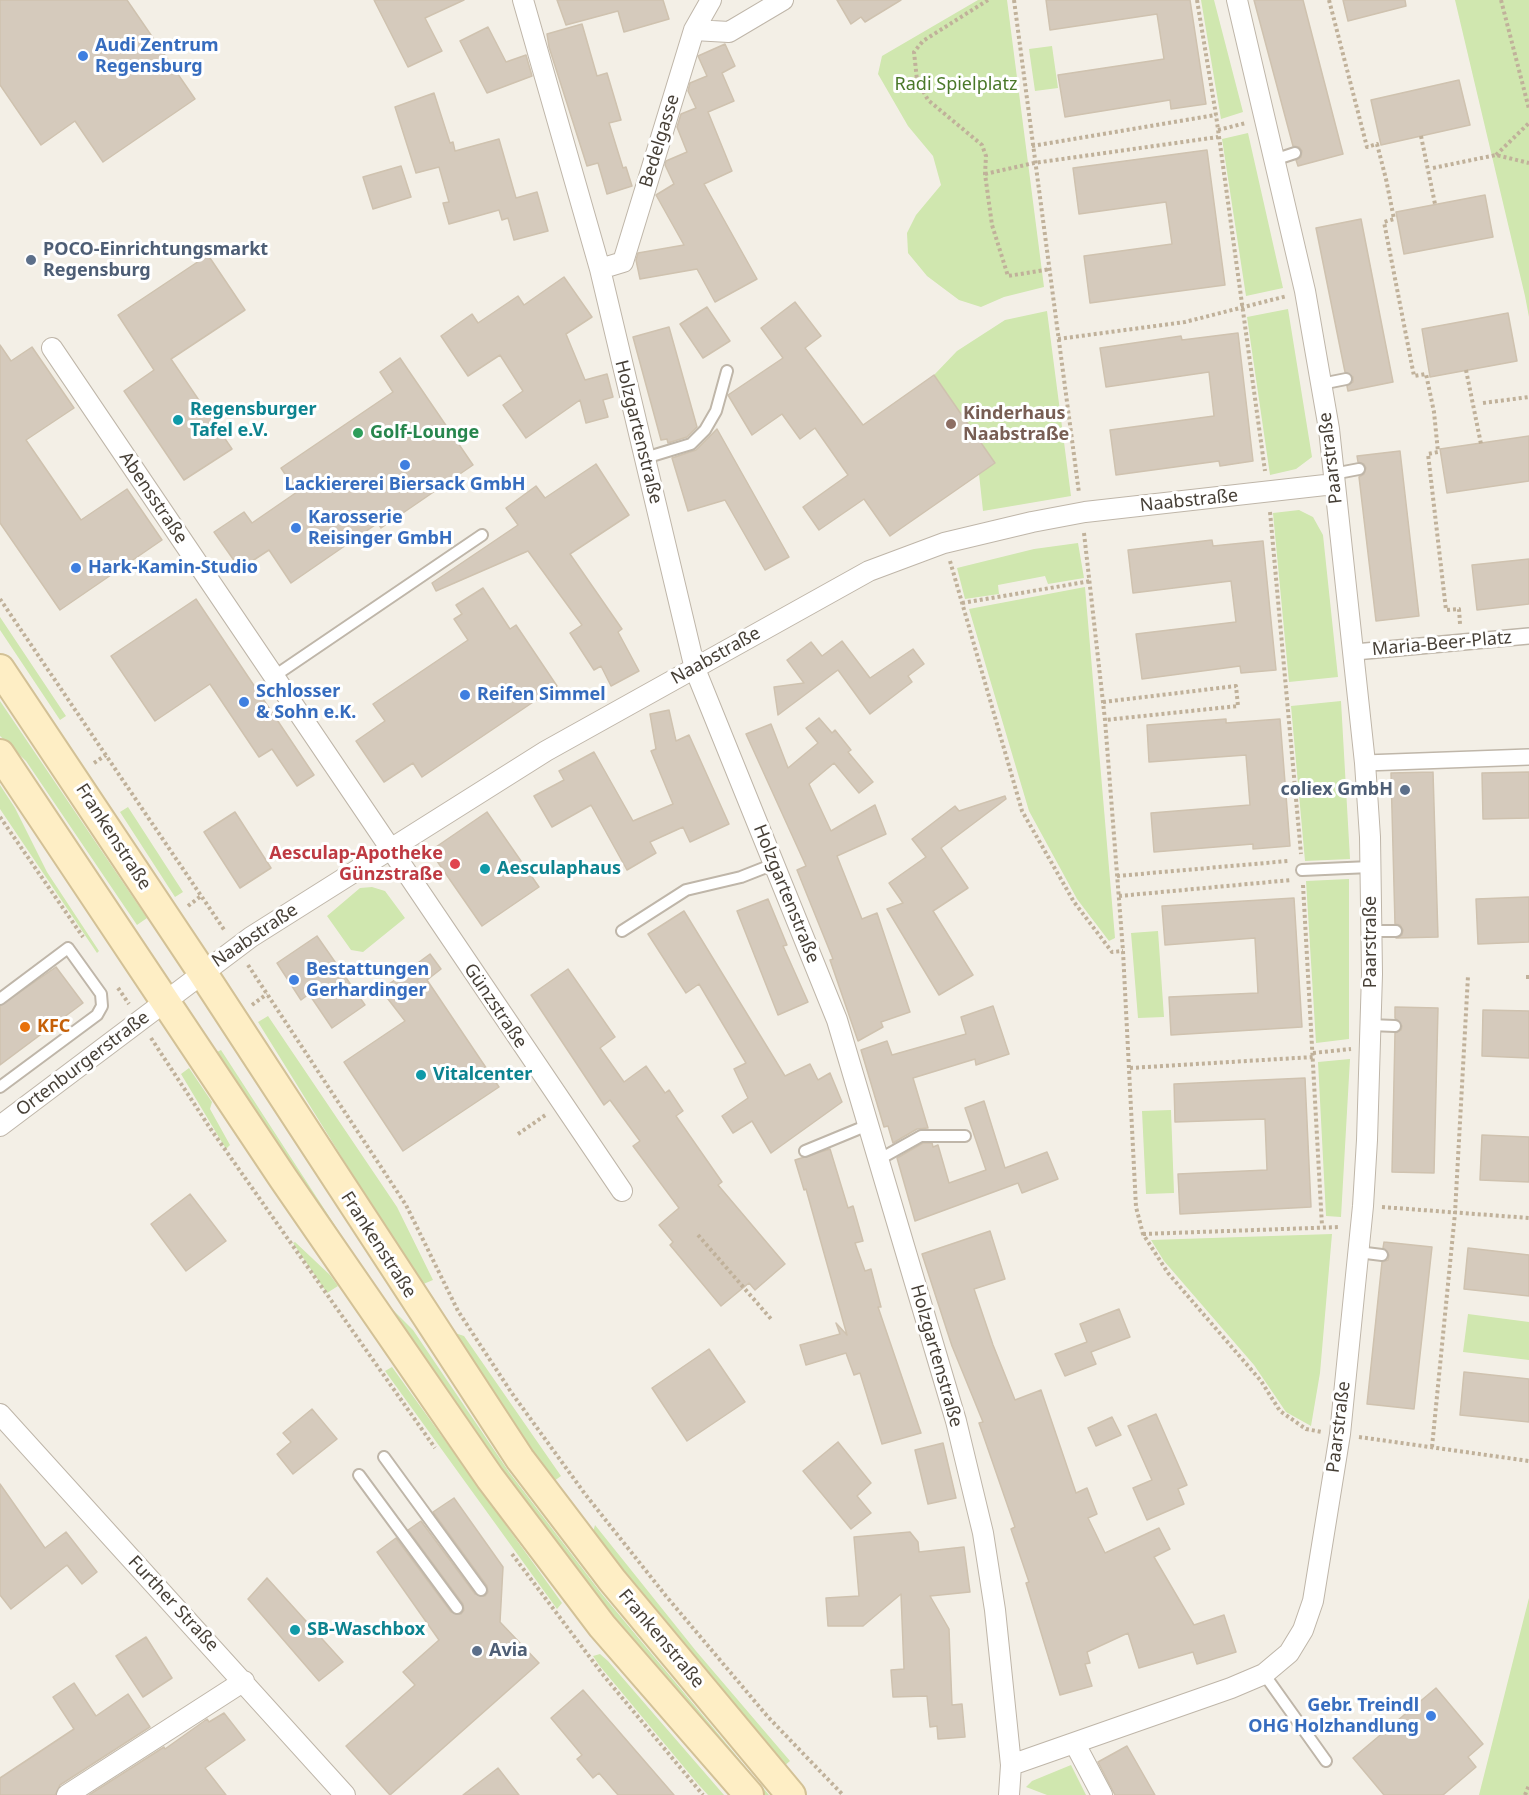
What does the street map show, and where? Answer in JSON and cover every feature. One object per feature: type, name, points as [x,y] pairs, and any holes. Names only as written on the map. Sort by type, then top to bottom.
[{"type":"main road","name":"Frankenstraße","points":[[0,669],[202,972],[428,1322],[520,1459],[612,1580],[791,1795]]},
{"type":"main road","name":"Frankenstraße","points":[[0,754],[283,1178],[496,1487],[602,1626],[749,1795]]},
{"type":"street","name":"Bedelgasse","points":[[600,269],[623,262],[694,30],[711,0]]},
{"type":"street","points":[[694,30],[729,32],[783,0]]},
{"type":"street","name":"Paarstraße","points":[[1011,1765],[1075,1744],[1264,1674],[1289,1653],[1303,1630],[1313,1601],[1340,1434],[1363,1206],[1370,1048],[1370,867],[1365,763],[1355,652],[1321,384],[1305,291],[1237,0]]},
{"type":"street","name":"Holzgartenstraße","points":[[525,8],[600,269],[695,669],[837,1020],[956,1421],[983,1533],[995,1610],[1011,1765],[1009,1795]]},
{"type":"street","name":"Abensstraße","points":[[52,348],[389,849]]},
{"type":"street","name":"Naabstraße","points":[[165,1000],[236,947],[546,751],[869,571],[944,543],[1082,513],[1268,493],[1334,479]]},
{"type":"street","name":"Maria-Beer-Platz","points":[[1355,652],[1529,636]]},
{"type":"street","points":[[1365,763],[1529,757]]},
{"type":"street","name":"Günzstraße","points":[[389,849],[622,1191]]},
{"type":"street","name":"Ortenburgerstraße","points":[[0,1126],[141,1021],[165,1000]]},
{"type":"street","name":"Further Straße","points":[[0,1414],[345,1795]]},
{"type":"street","points":[[67,1795],[244,1681]]},
{"type":"street","points":[[1075,1744],[1102,1795]]},
{"type":"lane","points":[[1274,160],[1294,153]]},
{"type":"lane","points":[[645,458],[691,444],[705,430],[716,411],[727,371]]},
{"type":"lane","points":[[1321,384],[1346,379]]},
{"type":"lane","points":[[1334,479],[1359,469]]},
{"type":"lane","points":[[273,677],[482,535]]},
{"type":"lane","points":[[622,931],[686,890],[741,877],[774,864]]},
{"type":"lane","points":[[1302,865],[1370,867]]},
{"type":"lane","points":[[1371,931],[1396,931]]},
{"type":"lane","points":[[0,999],[68,948],[101,994],[102,1006],[97,1015],[0,1087]]},
{"type":"lane","points":[[1370,1025],[1395,1026]]},
{"type":"lane","points":[[805,1151],[868,1125]]},
{"type":"lane","points":[[878,1160],[921,1136],[965,1136]]},
{"type":"lane","points":[[1358,1252],[1382,1255]]},
{"type":"lane","points":[[384,1456],[481,1590]]},
{"type":"lane","points":[[359,1475],[456,1608]]},
{"type":"lane","points":[[1264,1674],[1326,1761]]},
{"type":"path","points":[[988,0],[923,41],[914,52],[917,80],[928,100],[982,145],[986,156],[985,174],[992,225],[1008,276],[1051,269]]},
{"type":"path","points":[[1014,0],[1034,163],[1051,269],[1058,339],[1092,581],[1118,876],[1136,1207],[1143,1234],[1168,1273],[1261,1382],[1280,1411],[1306,1429],[1529,1461]]},
{"type":"path","points":[[1118,876],[1302,865],[1268,493],[1216,115],[1197,0]]},
{"type":"path","points":[[1329,0],[1367,147],[1377,144],[1386,179],[1394,219],[1384,222],[1414,376],[1426,374],[1434,412],[1438,452],[1428,453],[1446,610],[1459,609],[1462,642]]},
{"type":"path","points":[[1501,0],[1529,109]]},
{"type":"path","points":[[1032,146],[1216,115]]},
{"type":"path","points":[[1218,130],[1264,118]]},
{"type":"path","points":[[1496,155],[1529,123]]},
{"type":"path","points":[[1421,136],[1426,170],[1435,204]]},
{"type":"path","points":[[985,174],[1034,163],[1218,137]]},
{"type":"path","points":[[1433,168],[1496,155],[1529,163]]},
{"type":"path","points":[[1058,339],[1185,322],[1305,291]]},
{"type":"path","points":[[1466,370],[1480,444]]},
{"type":"path","points":[[1483,404],[1529,397]]},
{"type":"path","points":[[944,543],[1022,811],[1074,902],[1112,952],[1123,951]]},
{"type":"path","points":[[962,603],[1092,581]]},
{"type":"path","points":[[0,599],[236,947],[406,1205],[458,1311],[511,1392],[585,1494],[666,1596],[768,1717],[843,1795]]},
{"type":"path","points":[[1103,702],[1236,686],[1238,706],[1105,720]]},
{"type":"path","points":[[94,763],[106,755]]},
{"type":"path","points":[[1119,896],[1302,879],[1322,1226],[1143,1234]]},
{"type":"path","points":[[1432,1447],[1455,1213],[1468,976]]},
{"type":"path","points":[[1130,1068],[1313,1055],[1370,1048]]},
{"type":"path","points":[[518,1134],[562,1104]]},
{"type":"path","points":[[1363,1206],[1529,1218]]},
{"type":"path","points":[[698,1235],[771,1319]]},
{"type":"path","points":[[1525,1795],[1529,1785]]},
{"type":"green space","name":"Radi Spielplatz","points":[[978,0],[1007,0],[1044,287],[1004,297],[981,307],[959,300],[927,276],[908,253],[907,233],[916,215],[941,185],[933,156],[908,126],[878,74],[882,56]]},
{"type":"green space","points":[[1201,0],[1214,0],[1243,112],[1221,119]]},
{"type":"green space","points":[[1455,0],[1529,0],[1529,317],[1525,296]]},
{"type":"green space","points":[[1052,46],[1058,88],[1035,91],[1029,49]]},
{"type":"green space","points":[[1248,133],[1283,288],[1246,296],[1222,139]]},
{"type":"green space","points":[[1288,309],[1312,457],[1296,469],[1270,475],[1247,317]]},
{"type":"green space","points":[[1047,311],[1071,496],[983,511],[979,474],[995,463],[934,375],[957,351],[1005,320]]},
{"type":"green space","points":[[1299,510],[1313,517],[1323,535],[1338,677],[1289,682],[1273,513]]},
{"type":"green space","points":[[1078,543],[1084,578],[1048,584],[1045,576],[998,585],[999,594],[965,599],[957,568],[1034,549]]},
{"type":"green space","points":[[1085,587],[1115,938],[1109,941],[1077,899],[1029,811],[969,609]]},
{"type":"green space","points":[[0,617],[66,716],[60,720],[0,630]]},
{"type":"green space","points":[[0,701],[147,918],[137,925],[26,761],[0,736]]},
{"type":"green space","points":[[1341,701],[1350,859],[1305,861],[1291,706]]},
{"type":"green space","points":[[0,785],[15,808],[47,872],[99,951],[97,953],[0,809]]},
{"type":"green space","points":[[128,807],[183,892],[175,897],[120,812]]},
{"type":"green space","points":[[1349,879],[1349,1039],[1316,1043],[1306,881]]},
{"type":"green space","points":[[372,887],[385,891],[405,918],[363,952],[351,950],[327,916],[360,888]]},
{"type":"green space","points":[[1158,931],[1164,1017],[1138,1018],[1131,933]]},
{"type":"green space","points":[[268,1016],[397,1207],[433,1280],[421,1285],[258,1022]]},
{"type":"green space","points":[[221,1050],[384,1301],[413,1330],[509,1472],[601,1593],[769,1795],[761,1795],[633,1650],[516,1499],[215,1053]]},
{"type":"green space","points":[[1350,1059],[1341,1217],[1326,1216],[1318,1062]]},
{"type":"green space","points":[[189,1068],[212,1102],[210,1109],[230,1145],[226,1149],[181,1074]]},
{"type":"green space","points":[[1171,1110],[1174,1193],[1146,1194],[1142,1111]]},
{"type":"green space","points":[[1332,1234],[1320,1373],[1311,1426],[1286,1412],[1254,1365],[1164,1261],[1151,1240]]},
{"type":"green space","points":[[295,1242],[330,1275],[338,1286],[327,1293],[293,1243]]},
{"type":"green space","points":[[1468,1314],[1529,1322],[1529,1360],[1463,1352]]},
{"type":"green space","points":[[446,1330],[464,1336],[561,1476],[550,1484]]},
{"type":"green space","points":[[392,1367],[562,1603],[557,1609],[385,1371]]},
{"type":"green space","points":[[595,1525],[696,1651],[790,1761],[783,1767],[591,1539]]},
{"type":"green space","points":[[1529,1598],[1529,1795],[1479,1795]]},
{"type":"green space","points":[[600,1654],[724,1795],[708,1795],[698,1784],[599,1665],[593,1656]]},
{"type":"green space","points":[[1071,1765],[1086,1795],[1047,1795],[1026,1787],[1032,1781]]},
{"type":"building","name":"Audi Zentrum Regensburg","points":[[0,0],[127,0],[195,99],[103,162],[75,121],[41,145],[0,85]]},
{"type":"building","points":[[374,0],[464,0],[425,18],[442,51],[408,67]]},
{"type":"building","points":[[557,0],[663,0],[669,19],[624,32],[618,11],[566,25]]},
{"type":"building","points":[[837,0],[901,0],[865,22],[861,17],[851,24]]},
{"type":"building","points":[[1046,0],[1190,0],[1206,104],[1171,109],[1170,100],[1065,117],[1058,75],[1164,59],[1157,14],[1050,30]]},
{"type":"building","points":[[1254,0],[1303,0],[1343,154],[1298,166],[1296,160],[1301,157],[1302,151],[1299,147],[1293,146]]},
{"type":"building","points":[[1343,0],[1405,0],[1406,6],[1348,21]]},
{"type":"building","points":[[582,24],[597,76],[607,73],[621,120],[609,123],[623,168],[626,167],[632,186],[607,194],[598,163],[587,166],[549,47],[547,34]]},
{"type":"building","points":[[488,27],[506,62],[526,55],[532,76],[487,93],[460,41]]},
{"type":"building","points":[[725,44],[735,66],[722,73],[734,101],[708,112],[732,171],[704,184],[757,279],[715,302],[697,269],[640,279],[636,260],[638,253],[684,245],[656,195],[674,184],[665,165],[666,161],[687,152],[677,127],[681,114],[696,108],[688,91],[690,83],[707,76],[698,56]]},
{"type":"building","points":[[1459,80],[1470,125],[1381,145],[1371,100]]},
{"type":"building","points":[[434,93],[450,143],[453,142],[455,151],[499,139],[516,198],[537,192],[548,231],[514,240],[508,218],[502,220],[499,210],[449,224],[443,203],[449,202],[439,167],[416,173],[395,107]]},
{"type":"building","points":[[1207,150],[1225,285],[1090,303],[1084,256],[1172,244],[1166,202],[1079,214],[1073,168]]},
{"type":"building","points":[[401,166],[411,197],[373,209],[363,177]]},
{"type":"building","points":[[1485,195],[1493,237],[1404,254],[1396,212]]},
{"type":"building","points":[[1361,219],[1393,382],[1348,391],[1347,386],[1353,382],[1353,377],[1345,372],[1316,228]]},
{"type":"building","points":[[208,255],[245,310],[171,359],[232,449],[184,480],[124,391],[154,370],[118,315]]},
{"type":"building","points":[[564,277],[592,317],[566,334],[585,380],[607,374],[613,397],[603,400],[608,417],[586,423],[580,400],[526,438],[503,405],[523,391],[500,355],[468,376],[441,336],[472,314],[478,323],[518,296],[524,305]]},
{"type":"building","points":[[795,302],[821,336],[805,348],[863,425],[934,375],[995,463],[890,536],[864,499],[819,530],[803,507],[848,475],[815,428],[800,439],[782,414],[752,435],[728,395],[783,358],[761,328]]},
{"type":"building","points":[[707,307],[730,341],[703,358],[680,324]]},
{"type":"building","points":[[1508,313],[1517,361],[1430,377],[1422,329]]},
{"type":"building","points":[[669,327],[697,427],[687,437],[668,443],[667,439],[661,440],[633,337]]},
{"type":"building","points":[[1238,333],[1253,461],[1220,466],[1219,461],[1116,475],[1110,430],[1214,416],[1209,372],[1106,387],[1100,348],[1181,336],[1182,340]]},
{"type":"building","points":[[0,345],[11,361],[32,347],[74,408],[26,440],[81,520],[127,489],[162,540],[60,610],[0,523]]},
{"type":"building","points":[[400,358],[473,465],[381,528],[378,523],[291,583],[269,550],[240,569],[214,532],[244,512],[252,523],[297,492],[281,468],[393,392],[380,372]]},
{"type":"building","points":[[717,429],[789,557],[765,570],[725,500],[688,511],[672,458],[696,450]]},
{"type":"building","points":[[1529,436],[1529,481],[1447,493],[1440,449]]},
{"type":"building","points":[[1400,451],[1419,616],[1376,621],[1359,477],[1364,474],[1366,468],[1364,464],[1358,462],[1357,456]]},
{"type":"building","points":[[596,464],[629,515],[570,554],[622,629],[618,632],[639,671],[611,686],[601,666],[594,670],[570,633],[582,625],[528,551],[436,591],[432,583],[518,525],[506,508],[536,486],[545,498]]},
{"type":"building","points":[[1212,540],[1213,546],[1263,541],[1276,670],[1241,673],[1240,666],[1142,679],[1136,634],[1236,622],[1231,581],[1133,593],[1128,550]]},
{"type":"building","points":[[1529,559],[1529,604],[1477,610],[1472,565]]},
{"type":"building","name":"Reifen Simmel","points":[[483,588],[510,629],[516,625],[557,686],[422,777],[413,763],[384,782],[356,741],[385,721],[373,704],[468,640],[454,619],[462,614],[456,605]]},
{"type":"building","name":"Schlosser & Sohn e.K.","points":[[196,599],[314,775],[297,786],[272,749],[259,757],[210,684],[155,721],[111,656]]},
{"type":"building","points":[[842,641],[870,678],[913,649],[924,664],[908,676],[912,682],[870,714],[838,670],[778,715],[774,687],[804,683],[787,660],[811,642],[822,656]]},
{"type":"building","points":[[669,710],[676,741],[689,735],[729,824],[690,842],[683,827],[650,842],[656,853],[627,870],[591,805],[552,827],[534,796],[564,780],[559,771],[594,752],[633,821],[673,804],[651,751],[656,749],[650,714]]},
{"type":"building","points":[[819,718],[832,733],[835,730],[851,750],[848,752],[873,782],[859,793],[834,763],[809,784],[831,831],[875,805],[886,834],[837,856],[862,919],[877,913],[910,1012],[881,1022],[883,1027],[858,1041],[830,960],[833,959],[797,870],[806,866],[746,734],[771,724],[788,768],[818,743],[806,728]]},
{"type":"building","points":[[1226,719],[1226,723],[1280,719],[1290,846],[1253,849],[1253,844],[1154,852],[1151,813],[1250,805],[1246,755],[1149,762],[1147,725]]},
{"type":"building","points":[[1433,772],[1438,937],[1396,938],[1402,935],[1403,930],[1400,925],[1395,924],[1391,773]]},
{"type":"building","points":[[1529,772],[1529,818],[1483,819],[1482,773]]},
{"type":"building","points":[[1005,796],[1006,799],[941,848],[968,888],[933,911],[973,975],[939,995],[887,909],[903,903],[889,883],[926,857],[912,839],[955,806],[959,811]]},
{"type":"building","points":[[235,812],[271,868],[240,888],[204,832]]},
{"type":"building","name":"Aesculaphaus","points":[[487,812],[539,887],[482,926],[430,851]]},
{"type":"building","points":[[1529,897],[1529,942],[1478,944],[1476,899]]},
{"type":"building","points":[[1294,898],[1302,1027],[1171,1035],[1169,997],[1258,993],[1255,938],[1165,945],[1162,906]]},
{"type":"building","points":[[768,899],[787,945],[783,946],[808,1002],[778,1015],[737,911]]},
{"type":"building","points":[[684,911],[785,1076],[810,1064],[818,1080],[830,1073],[842,1102],[771,1153],[752,1121],[733,1133],[722,1116],[748,1098],[734,1069],[746,1063],[699,984],[686,993],[648,934]]},
{"type":"building","points":[[317,936],[365,1005],[332,1028],[309,994],[301,1000],[277,963]]},
{"type":"building","name":"Vitalcenter","points":[[430,954],[441,969],[427,980],[499,1087],[403,1151],[344,1062],[405,1021],[381,990]]},
{"type":"building","name":"KFC","points":[[56,967],[83,1003],[0,1065],[0,1006]]},
{"type":"building","points":[[568,969],[615,1037],[600,1048],[624,1082],[646,1066],[665,1093],[669,1090],[683,1111],[676,1116],[722,1182],[718,1185],[785,1264],[755,1290],[749,1283],[721,1306],[670,1245],[673,1242],[659,1225],[679,1208],[633,1146],[640,1141],[610,1100],[604,1105],[531,995]]},
{"type":"building","points":[[993,1006],[1009,1054],[976,1065],[975,1059],[913,1078],[928,1128],[917,1129],[893,1143],[888,1126],[884,1127],[861,1050],[887,1041],[892,1055],[966,1034],[961,1017]]},
{"type":"building","points":[[1395,1007],[1438,1008],[1434,1173],[1392,1172],[1395,1033],[1401,1030],[1402,1026],[1395,1018]]},
{"type":"building","points":[[1483,1010],[1529,1011],[1529,1058],[1482,1056]]},
{"type":"building","points":[[1305,1078],[1311,1207],[1180,1214],[1178,1174],[1267,1170],[1265,1119],[1175,1122],[1174,1084]]},
{"type":"building","points":[[984,1101],[1005,1168],[1047,1152],[1058,1179],[1022,1193],[1018,1183],[915,1221],[897,1158],[923,1143],[932,1143],[933,1147],[938,1145],[949,1183],[986,1170],[965,1108]]},
{"type":"building","points":[[1482,1135],[1529,1137],[1529,1182],[1480,1180]]},
{"type":"building","points":[[830,1149],[848,1208],[853,1206],[863,1241],[855,1243],[865,1271],[871,1269],[881,1307],[878,1307],[921,1433],[882,1444],[860,1373],[854,1375],[846,1353],[806,1365],[800,1345],[840,1334],[836,1323],[847,1335],[806,1189],[804,1190],[795,1160]]},
{"type":"building","points":[[190,1194],[226,1241],[186,1271],[151,1224]]},
{"type":"building","points":[[990,1231],[1005,1279],[974,1289],[1015,1400],[1041,1390],[1076,1493],[1087,1488],[1097,1514],[1088,1518],[1105,1553],[1159,1528],[1170,1549],[1154,1557],[1194,1625],[1224,1615],[1236,1652],[1197,1664],[1193,1652],[1139,1668],[1128,1633],[1087,1652],[1090,1663],[1085,1664],[1092,1686],[1060,1695],[1026,1583],[1029,1582],[1011,1529],[1015,1527],[979,1423],[983,1422],[952,1346],[922,1254]]},
{"type":"building","points":[[1384,1242],[1432,1247],[1414,1409],[1367,1404],[1382,1262],[1388,1260],[1389,1255],[1383,1248]]},
{"type":"building","points":[[1468,1248],[1529,1255],[1529,1296],[1464,1289]]},
{"type":"building","points":[[1119,1309],[1130,1337],[1091,1352],[1096,1364],[1065,1376],[1055,1354],[1087,1342],[1080,1324]]},
{"type":"building","points":[[709,1349],[745,1402],[687,1441],[652,1388]]},
{"type":"building","points":[[1464,1372],[1529,1379],[1529,1422],[1460,1415]]},
{"type":"building","points":[[312,1409],[337,1439],[293,1474],[277,1454],[291,1442],[283,1433]]},
{"type":"building","points":[[1156,1414],[1187,1485],[1178,1489],[1184,1504],[1147,1520],[1133,1488],[1152,1480],[1128,1426]]},
{"type":"building","points":[[1112,1417],[1121,1435],[1096,1446],[1088,1428]]},
{"type":"building","points":[[838,1442],[871,1483],[857,1496],[871,1513],[851,1529],[803,1471]]},
{"type":"building","points":[[943,1443],[956,1498],[928,1504],[915,1450]]},
{"type":"building","points":[[0,1484],[45,1548],[66,1532],[97,1572],[82,1584],[67,1565],[11,1609],[0,1595]]},
{"type":"building","name":"Avia","points":[[454,1498],[503,1567],[500,1622],[539,1663],[390,1795],[346,1746],[415,1685],[403,1672],[439,1640],[377,1552],[396,1538],[451,1612],[461,1614],[464,1610],[463,1604],[408,1530],[421,1521],[475,1594],[485,1596],[488,1592],[487,1586],[433,1512]]},
{"type":"building","points":[[910,1532],[918,1542],[919,1552],[964,1547],[970,1592],[930,1596],[949,1629],[952,1705],[962,1704],[965,1737],[938,1739],[937,1726],[930,1727],[927,1696],[893,1697],[891,1670],[904,1669],[901,1594],[863,1626],[828,1626],[826,1598],[859,1596],[854,1537]]},
{"type":"building","name":"SB-Waschbox","points":[[267,1578],[343,1662],[319,1681],[248,1599]]},
{"type":"building","points":[[146,1637],[172,1678],[143,1697],[116,1656]]},
{"type":"building","points":[[74,1683],[96,1716],[128,1694],[150,1727],[60,1785],[55,1795],[0,1795],[0,1778],[74,1729],[53,1697]]},
{"type":"building","name":"Gebr. Treindl OHG Holzhandlung","points":[[1436,1688],[1483,1744],[1468,1757],[1476,1767],[1443,1795],[1384,1795],[1353,1758]]},
{"type":"building","points":[[583,1690],[674,1795],[618,1795],[599,1773],[593,1778],[577,1759],[582,1755],[551,1718]]},
{"type":"building","points":[[224,1713],[245,1740],[205,1768],[226,1795],[89,1795],[164,1747],[165,1749],[207,1719],[209,1722]]},
{"type":"building","points":[[1127,1746],[1155,1795],[1115,1795],[1098,1762]]},
{"type":"building","points":[[498,1768],[519,1795],[463,1795]]},
{"type":"place","name":"Audi Zentrum Regensburg","points":[[83,56]]},
{"type":"place","name":"POCO-Einrichtungsmarkt Regensburg","points":[[31,260]]},
{"type":"place","name":"Regensburger Tafel e.V.","points":[[178,420]]},
{"type":"place","name":"Kinderhaus Naabstraße","points":[[951,424]]},
{"type":"place","name":"Golf-Lounge","points":[[358,433]]},
{"type":"place","name":"Lackiererei Biersack GmbH","points":[[405,465]]},
{"type":"place","name":"Karosserie Reisinger GmbH","points":[[296,528]]},
{"type":"place","name":"Hark-Kamin-Studio","points":[[76,568]]},
{"type":"place","name":"Reifen Simmel","points":[[465,695]]},
{"type":"place","name":"Schlosser & Sohn e.K.","points":[[244,702]]},
{"type":"place","name":"coliex GmbH","points":[[1405,790]]},
{"type":"place","name":"Aesculap-Apotheke Günzstraße","points":[[455,864]]},
{"type":"place","name":"Aesculaphaus","points":[[485,869]]},
{"type":"place","name":"Bestattungen Gerhardinger","points":[[294,980]]},
{"type":"place","name":"KFC","points":[[25,1027]]},
{"type":"place","name":"Vitalcenter","points":[[421,1075]]},
{"type":"place","name":"SB-Waschbox","points":[[295,1630]]},
{"type":"place","name":"Avia","points":[[477,1651]]},
{"type":"place","name":"Gebr. Treindl OHG Holzhandlung","points":[[1431,1716]]}]
